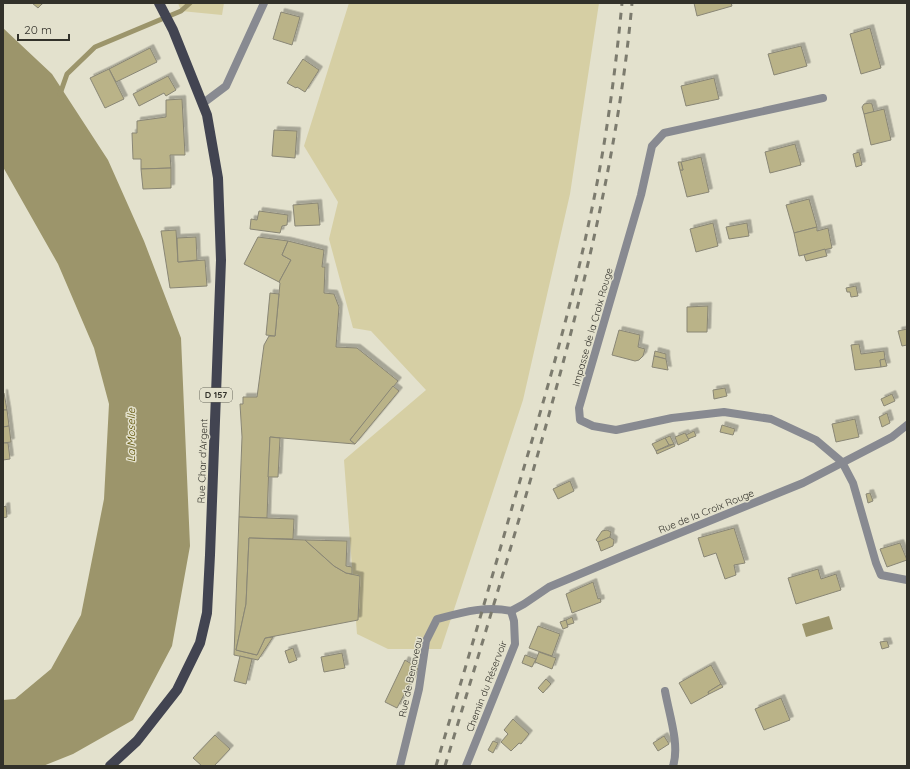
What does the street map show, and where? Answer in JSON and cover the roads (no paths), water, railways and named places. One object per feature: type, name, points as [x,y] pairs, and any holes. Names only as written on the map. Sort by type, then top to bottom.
[{"type":"main road","name":"Rue Char d'Argent","points":[[110,766],[137,741],[178,690],[200,643],[207,613],[221,260],[218,178],[207,114],[173,30],[159,3]]},
{"type":"street","points":[[202,104],[226,86],[264,3]]},
{"type":"street","name":"Impasse de la Croix Rouge","points":[[823,98],[664,133],[652,146],[641,195],[579,408],[580,420],[593,426],[616,430],[672,418],[724,412],[771,419],[816,440],[842,462]]},
{"type":"street","name":"Rue de la Croix Rouge","points":[[511,611],[549,588],[623,556],[803,483],[892,437],[907,425]]},
{"type":"street","points":[[842,462],[853,483],[876,563],[881,575],[907,580]]},
{"type":"street","name":"Rue de Benaveau","points":[[400,766],[419,689],[426,641],[437,619],[470,610],[504,609],[511,611]]},
{"type":"street","name":"Chemin du Réservoir","points":[[466,766],[515,644],[514,622],[511,611]]},
{"type":"street","points":[[665,691],[675,740],[676,758],[673,766]]},
{"type":"water","name":"La Moselle","points":[[3,28],[52,74],[108,160],[144,241],[181,338],[190,546],[172,646],[133,720],[73,754],[43,766],[3,766],[3,700],[15,699],[51,669],[81,615],[104,499],[109,404],[94,348],[58,264],[3,167]]},
{"type":"water","points":[[829,616],[833,629],[806,637],[802,624]]},
{"type":"waterway","points":[[60,94],[67,74],[95,47],[181,11],[190,3]]},
{"type":"railway","points":[[436,766],[544,399],[573,293],[595,195],[605,140],[622,3]]},
{"type":"railway","points":[[445,766],[545,429],[586,271],[609,165],[626,57],[632,3]]}]
